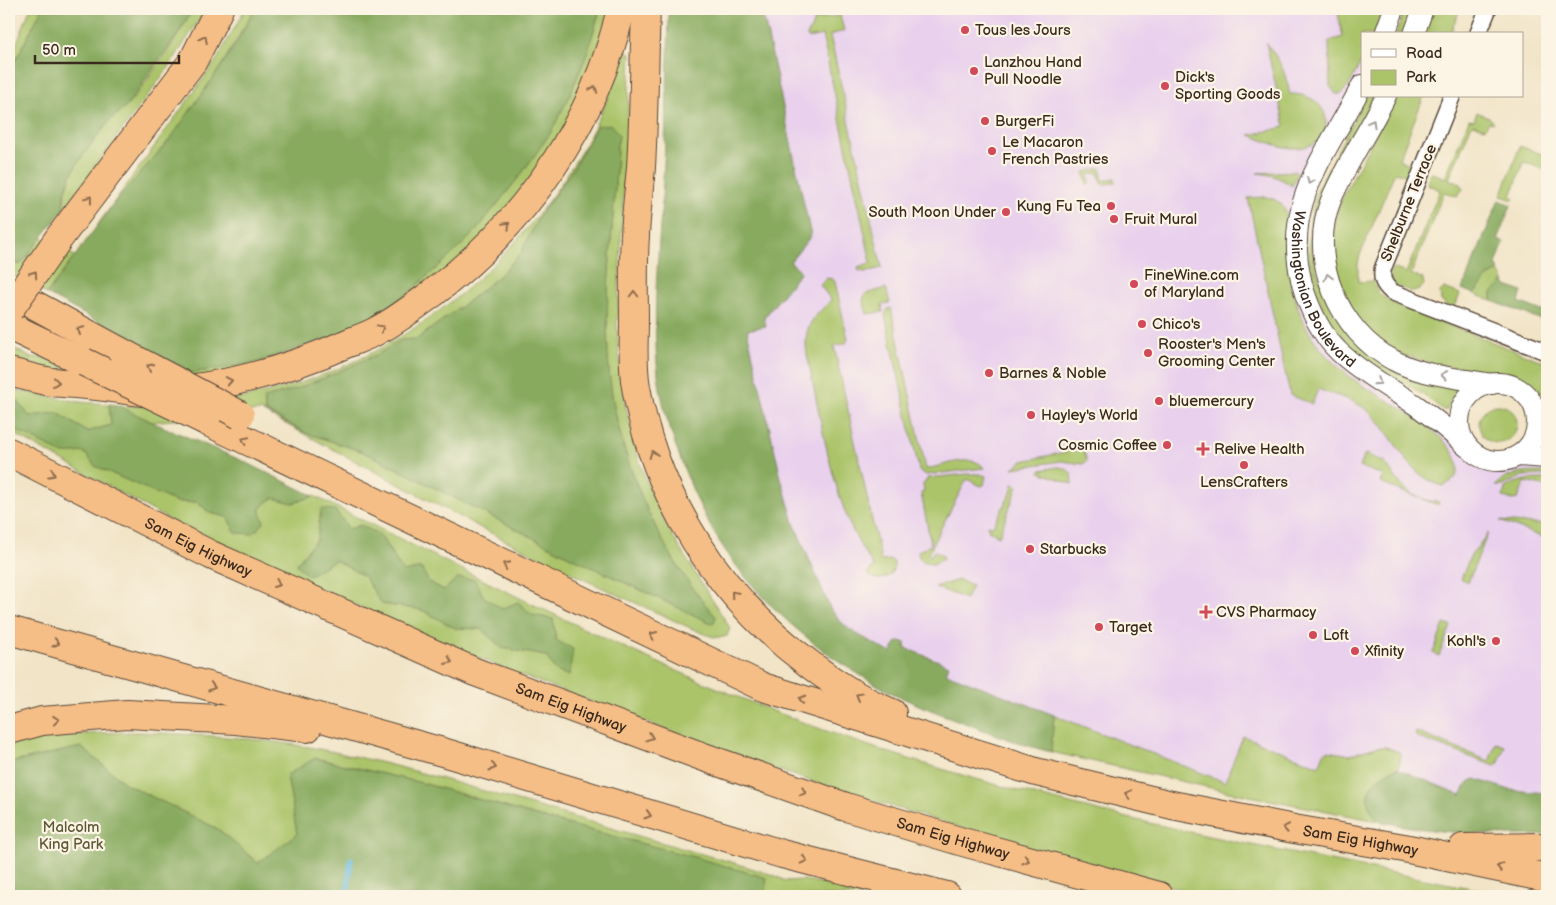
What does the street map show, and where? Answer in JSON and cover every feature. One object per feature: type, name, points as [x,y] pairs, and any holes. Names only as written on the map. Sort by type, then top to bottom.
[{"type":"highway","points":[[9,310],[59,238],[193,61],[219,9]]},
{"type":"highway","points":[[9,372],[49,382],[145,392],[181,390],[233,381],[283,369],[380,329],[412,309],[474,259],[508,225],[539,188],[567,145],[589,102],[621,9]]},
{"type":"highway","points":[[646,9],[641,168],[635,237],[634,356],[636,385],[644,423],[655,460],[668,491],[712,568],[733,594],[792,651],[824,675],[881,709],[999,760]]},
{"type":"highway","points":[[9,291],[240,415],[447,537]]},
{"type":"highway","points":[[9,326],[763,687],[999,760]]},
{"type":"highway","name":"Sam Eig Highway","points":[[9,452],[211,555],[475,672],[701,756],[846,807],[972,845],[1159,896]]},
{"type":"highway","points":[[9,630],[446,753],[773,852],[929,893],[947,896]]},
{"type":"highway","points":[[9,730],[42,722],[127,714],[147,715],[291,725],[446,753]]},
{"type":"highway","name":"Sam Eig Highway","points":[[999,760],[1036,772],[1172,804],[1294,830],[1404,848],[1547,878]]},
{"type":"highway","points":[[1404,848],[1547,847]]},
{"type":"street","points":[[1386,32],[1394,9]]},
{"type":"street","points":[[1415,32],[1423,9]]},
{"type":"street","points":[[1479,32],[1488,9]]},
{"type":"street","name":"Washingtonian Boulevard","points":[[1361,87],[1310,180],[1302,201],[1297,232],[1298,258],[1302,283],[1309,305],[1329,342],[1374,380],[1444,426],[1467,447]]},
{"type":"street","name":"Washingtonian Boulevard","points":[[1385,98],[1330,202],[1324,230],[1324,254],[1327,277],[1343,313],[1360,335],[1393,361],[1429,373],[1492,384]]},
{"type":"street","name":"Shelburne Terrace","points":[[1451,98],[1383,268],[1384,285],[1392,292],[1547,352]]},
{"type":"street","points":[[1520,390],[1533,405],[1537,424],[1531,443],[1525,451],[1507,460],[1496,462],[1485,460],[1475,455],[1467,447],[1459,428],[1461,408],[1473,392],[1492,384],[1511,386],[1520,390],[1547,409]]},
{"type":"street","points":[[1517,456],[1547,458]]},
{"type":"shaded area","points":[[724,9],[1392,9],[1383,32],[1361,32],[1361,81],[1298,210],[1316,325],[1446,429],[1475,455],[1497,463],[1547,459],[1547,825],[1463,823],[1233,787],[1035,741],[811,623],[751,471]]},
{"type":"green space","points":[[30,9],[42,9],[15,61],[9,80],[9,63]]},
{"type":"green space","points":[[42,9],[193,9],[178,34],[126,107],[111,119],[71,173],[64,196],[63,210],[21,264],[9,263],[9,80],[15,61]]},
{"type":"green space","points":[[193,9],[206,9],[169,67],[63,210],[68,185],[73,173],[93,139],[137,94],[171,46]]},
{"type":"green space","points":[[245,9],[254,9],[205,91],[162,149],[99,223],[216,61]]},
{"type":"green space","points":[[254,9],[600,9],[587,54],[568,99],[551,132],[522,173],[475,232],[446,260],[407,294],[372,320],[350,332],[253,363],[192,373],[47,294],[114,203],[171,138],[237,42]]},
{"type":"green space","points":[[600,9],[609,9],[592,65],[570,116],[542,164],[509,208],[472,248],[430,284],[384,315],[335,341],[283,360],[255,368],[207,377],[157,380],[107,379],[82,377],[9,364],[9,345],[31,358],[143,347],[192,373],[253,363],[324,344],[372,320],[407,294],[475,232],[522,173],[551,132],[568,99],[587,54]]},
{"type":"green space","points":[[669,9],[761,9],[765,23],[811,236],[790,262],[799,269],[800,273],[764,318],[766,326],[747,330],[781,478],[795,526],[830,608],[850,630],[891,653],[896,643],[900,641],[906,643],[905,648],[949,665],[946,673],[1054,715],[1051,752],[1004,738],[923,707],[880,687],[848,668],[807,638],[752,585],[721,544],[706,517],[685,471],[668,424],[662,400],[656,353],[656,287],[665,152]]},
{"type":"green space","points":[[1337,9],[1383,9],[1375,32],[1361,32],[1361,62],[1349,86],[1341,94],[1336,94],[1330,86],[1329,41],[1343,37]]},
{"type":"green space","points":[[1405,9],[1413,9],[1404,32],[1397,32]]},
{"type":"green space","points":[[1432,9],[1460,9],[1451,32],[1425,32]]},
{"type":"green space","points":[[840,15],[844,31],[830,35],[882,268],[865,272],[859,271],[858,268],[871,263],[822,35],[808,38],[807,36],[815,20]]},
{"type":"green space","points":[[1266,43],[1282,67],[1290,94],[1306,96],[1317,102],[1324,111],[1326,122],[1324,132],[1318,141],[1307,146],[1291,148],[1270,143],[1250,135],[1285,127]]},
{"type":"green space","points":[[624,51],[631,53],[617,324],[624,396],[634,443],[649,488],[684,555],[730,628],[727,636],[715,637],[703,633],[583,579],[483,529],[261,411],[152,422],[117,405],[180,406],[242,398],[301,383],[358,360],[411,330],[461,294],[506,251],[547,203],[583,149],[602,111],[618,72]],"holes":[[[597,126],[619,136],[607,305],[608,358],[612,393],[619,427],[641,496],[657,530],[675,561],[694,590],[716,617],[713,624],[579,561],[361,451],[306,433],[265,412],[264,398],[296,389],[331,375],[378,354],[401,340],[417,339],[470,300],[500,275],[521,253],[539,216],[573,169]]]},
{"type":"green space","points":[[1365,98],[1373,98],[1335,166],[1320,200],[1315,217],[1313,248],[1316,269],[1332,311],[1453,385],[1456,389],[1447,410],[1443,410],[1418,391],[1370,363],[1351,346],[1335,327],[1323,307],[1315,286],[1310,263],[1311,215],[1317,190]]},
{"type":"green space","points":[[1395,98],[1423,98],[1399,159],[1411,165],[1412,168],[1408,176],[1395,172],[1360,255],[1358,282],[1373,281],[1379,294],[1396,305],[1547,363],[1547,397],[1515,375],[1434,364],[1405,355],[1380,340],[1364,326],[1343,295],[1333,257],[1334,220],[1342,198]]},
{"type":"green space","points":[[1477,112],[1490,118],[1494,123],[1489,122],[1485,128],[1472,124],[1449,179],[1461,184],[1463,189],[1457,196],[1444,192],[1411,274],[1423,279],[1424,285],[1419,290],[1413,292],[1394,285],[1390,276],[1391,271],[1393,268],[1406,273],[1440,190],[1427,184],[1429,175],[1433,173],[1445,178],[1469,119],[1474,120]]},
{"type":"green space","points":[[610,124],[619,135],[607,305],[607,332],[612,393],[619,427],[641,496],[657,530],[694,590],[716,617],[713,624],[579,561],[380,460],[361,451],[306,433],[265,411],[264,398],[296,389],[331,375],[378,354],[401,340],[417,339],[470,300],[500,275],[521,253],[539,216],[573,169],[597,126]]},
{"type":"green space","points":[[1520,146],[1547,156],[1547,171],[1524,162],[1511,196],[1514,198],[1513,200],[1501,196]]},
{"type":"green space","points":[[1101,168],[1103,181],[1115,178],[1116,182],[1102,185],[1098,172],[1088,175],[1090,183],[1087,184],[1084,172]]},
{"type":"green space","points":[[1295,171],[1298,173],[1292,186],[1276,177],[1257,173]]},
{"type":"green space","points":[[1265,197],[1277,201],[1285,211],[1290,278],[1303,320],[1310,333],[1327,356],[1347,374],[1419,420],[1447,444],[1455,457],[1458,470],[1451,482],[1443,486],[1430,481],[1419,473],[1401,453],[1377,420],[1357,403],[1318,389],[1312,404],[1290,395],[1248,198]]},
{"type":"green space","points":[[1499,200],[1511,205],[1498,240],[1504,242],[1496,264],[1499,271],[1489,276],[1474,294],[1462,289]]},
{"type":"green space","points":[[41,237],[75,256],[47,294],[9,273],[9,263],[21,264]]},
{"type":"green space","points":[[1499,271],[1504,281],[1492,293],[1492,301],[1474,294],[1489,276]]},
{"type":"green space","points":[[827,278],[833,279],[835,282],[848,339],[846,343],[834,346],[881,561],[891,560],[894,562],[892,572],[881,579],[876,579],[867,574],[874,566],[860,545],[839,494],[824,436],[807,355],[806,337],[810,324],[831,300],[820,285]]},
{"type":"green space","points":[[1504,281],[1505,285],[1522,292],[1519,302],[1547,313],[1547,322],[1492,301],[1492,293]]},
{"type":"green space","points":[[886,288],[890,303],[882,305],[883,312],[867,314],[863,300],[865,294]]},
{"type":"green space","points":[[1444,288],[1460,294],[1455,307],[1451,308],[1441,301],[1440,292]]},
{"type":"green space","points":[[891,308],[926,469],[965,461],[979,463],[984,468],[926,475],[919,470],[885,315],[888,309]]},
{"type":"green space","points":[[9,389],[80,402],[109,404],[111,425],[87,432],[58,413],[29,416],[11,392],[9,394]]},
{"type":"green space","points":[[11,392],[29,416],[58,413],[87,432],[111,425],[109,404],[117,405],[243,461],[314,496],[293,503],[273,498],[260,508],[264,522],[253,534],[236,533],[227,517],[210,513],[197,502],[176,502],[95,466],[84,452],[63,454],[12,428],[9,423],[9,394]]},
{"type":"green space","points":[[1498,405],[1512,410],[1517,424],[1512,438],[1498,443],[1484,438],[1479,424],[1484,410]]},
{"type":"green space","points":[[9,423],[12,428],[63,454],[84,452],[95,466],[176,502],[197,502],[210,513],[227,517],[259,508],[273,498],[293,503],[314,496],[594,634],[666,666],[810,725],[961,775],[1117,816],[1275,850],[1512,896],[1207,896],[1025,847],[847,793],[747,760],[515,673],[409,629],[177,524],[9,431]],"holes":[[[380,535],[403,572],[444,590],[484,597],[502,609],[518,602],[532,615],[553,619],[556,641],[556,671],[546,656],[502,648],[481,629],[455,628],[422,610],[382,604],[364,576],[335,560],[296,564],[317,539]]]},
{"type":"green space","points":[[1083,448],[1087,461],[1083,464],[1062,461],[1013,468],[1023,461]]},
{"type":"green space","points":[[1365,454],[1384,462],[1403,487],[1413,495],[1429,501],[1439,502],[1438,505],[1380,483],[1383,475],[1360,467]]},
{"type":"green space","points":[[1057,467],[1064,468],[1070,472],[1073,480],[1072,484],[1040,472],[1041,470]]},
{"type":"green space","points":[[1527,472],[1547,472],[1547,475],[1523,476],[1502,486],[1496,486],[1507,477],[1513,475]]},
{"type":"green space","points":[[967,474],[986,476],[984,485],[981,486],[967,479],[928,554],[931,556],[934,551],[942,555],[943,559],[934,564],[925,562],[919,557],[918,551],[931,545],[921,493],[924,492],[923,484],[928,478]]},
{"type":"green space","points":[[1530,479],[1547,479],[1547,487],[1525,482],[1518,499],[1512,500],[1503,497],[1505,488],[1515,483]]},
{"type":"green space","points":[[1013,484],[1018,486],[999,536],[989,531],[987,525],[993,526],[1011,493]]},
{"type":"green space","points":[[321,509],[335,510],[349,529],[361,525],[380,535],[403,572],[421,568],[429,582],[444,590],[457,578],[474,579],[484,597],[502,609],[518,602],[532,615],[553,619],[556,640],[573,649],[569,676],[556,671],[546,656],[502,648],[481,629],[455,628],[422,610],[382,604],[364,576],[335,560],[308,576],[296,564],[317,539]]},
{"type":"green space","points":[[1500,521],[1547,525],[1547,539]]},
{"type":"green space","points":[[1488,533],[1468,582],[1461,579],[1470,557]]},
{"type":"green space","points":[[959,580],[972,586],[966,599],[935,587]]},
{"type":"green space","points":[[1444,624],[1451,626],[1439,656],[1433,653]]},
{"type":"green space","points":[[1054,715],[1225,782],[1243,736],[1319,766],[1324,753],[1328,751],[1350,755],[1376,747],[1386,747],[1399,752],[1401,756],[1399,767],[1389,771],[1368,804],[1378,821],[1229,792],[1051,752]]},
{"type":"green space","points":[[139,732],[261,740],[359,757],[738,864],[776,876],[785,881],[804,880],[816,882],[866,896],[765,896],[766,878],[694,857],[543,818],[426,784],[315,758],[287,775],[297,834],[311,872],[9,896],[225,835],[218,829],[126,784],[81,747],[9,763],[9,746],[25,742],[73,735]]},
{"type":"green space","points":[[1416,732],[1489,761],[1496,743],[1505,746],[1498,764],[1495,766],[1419,738],[1415,735]]},
{"type":"green space","name":"Malcolm King Park","points":[[81,747],[126,784],[218,829],[258,863],[297,834],[287,775],[315,758],[426,784],[543,818],[767,878],[765,896],[9,896],[9,763]]},
{"type":"green space","points":[[1399,767],[1398,769],[1461,795],[1468,782],[1475,779],[1510,790],[1547,793],[1547,835],[1462,833],[1378,821],[1368,803],[1369,790],[1381,776]]},
{"type":"waterway","points":[[347,896],[351,859]]},
{"type":"place","name":"Tous les Jours","points":[[965,30]]},
{"type":"place","name":"Lanzhou Hand Pull Noodle","points":[[974,71]]},
{"type":"place","name":"Dick's Sporting Goods","points":[[1165,86]]},
{"type":"place","name":"BurgerFi","points":[[985,121]]},
{"type":"place","name":"Le Macaron French Pastries","points":[[992,151]]},
{"type":"place","name":"Kung Fu Tea","points":[[1111,206]]},
{"type":"place","name":"South Moon Under","points":[[1006,212]]},
{"type":"place","name":"Fruit Mural","points":[[1114,219]]},
{"type":"place","name":"FineWine.com of Maryland","points":[[1134,284]]},
{"type":"place","name":"Chico's","points":[[1142,324]]},
{"type":"place","name":"Rooster's Men's Grooming Center","points":[[1148,353]]},
{"type":"place","name":"Barnes & Noble","points":[[989,373]]},
{"type":"place","name":"bluemercury","points":[[1159,401]]},
{"type":"place","name":"Hayley's World","points":[[1031,415]]},
{"type":"place","name":"Cosmic Coffee","points":[[1167,445]]},
{"type":"place","name":"Relive Health","points":[[1203,449]]},
{"type":"place","name":"LensCrafters","points":[[1244,465]]},
{"type":"place","name":"Starbucks","points":[[1030,549]]},
{"type":"place","name":"CVS Pharmacy","points":[[1206,612]]},
{"type":"place","name":"Target","points":[[1099,627]]},
{"type":"place","name":"Loft","points":[[1313,635]]},
{"type":"place","name":"Kohl's","points":[[1496,641]]},
{"type":"place","name":"Xfinity","points":[[1355,651]]}]
